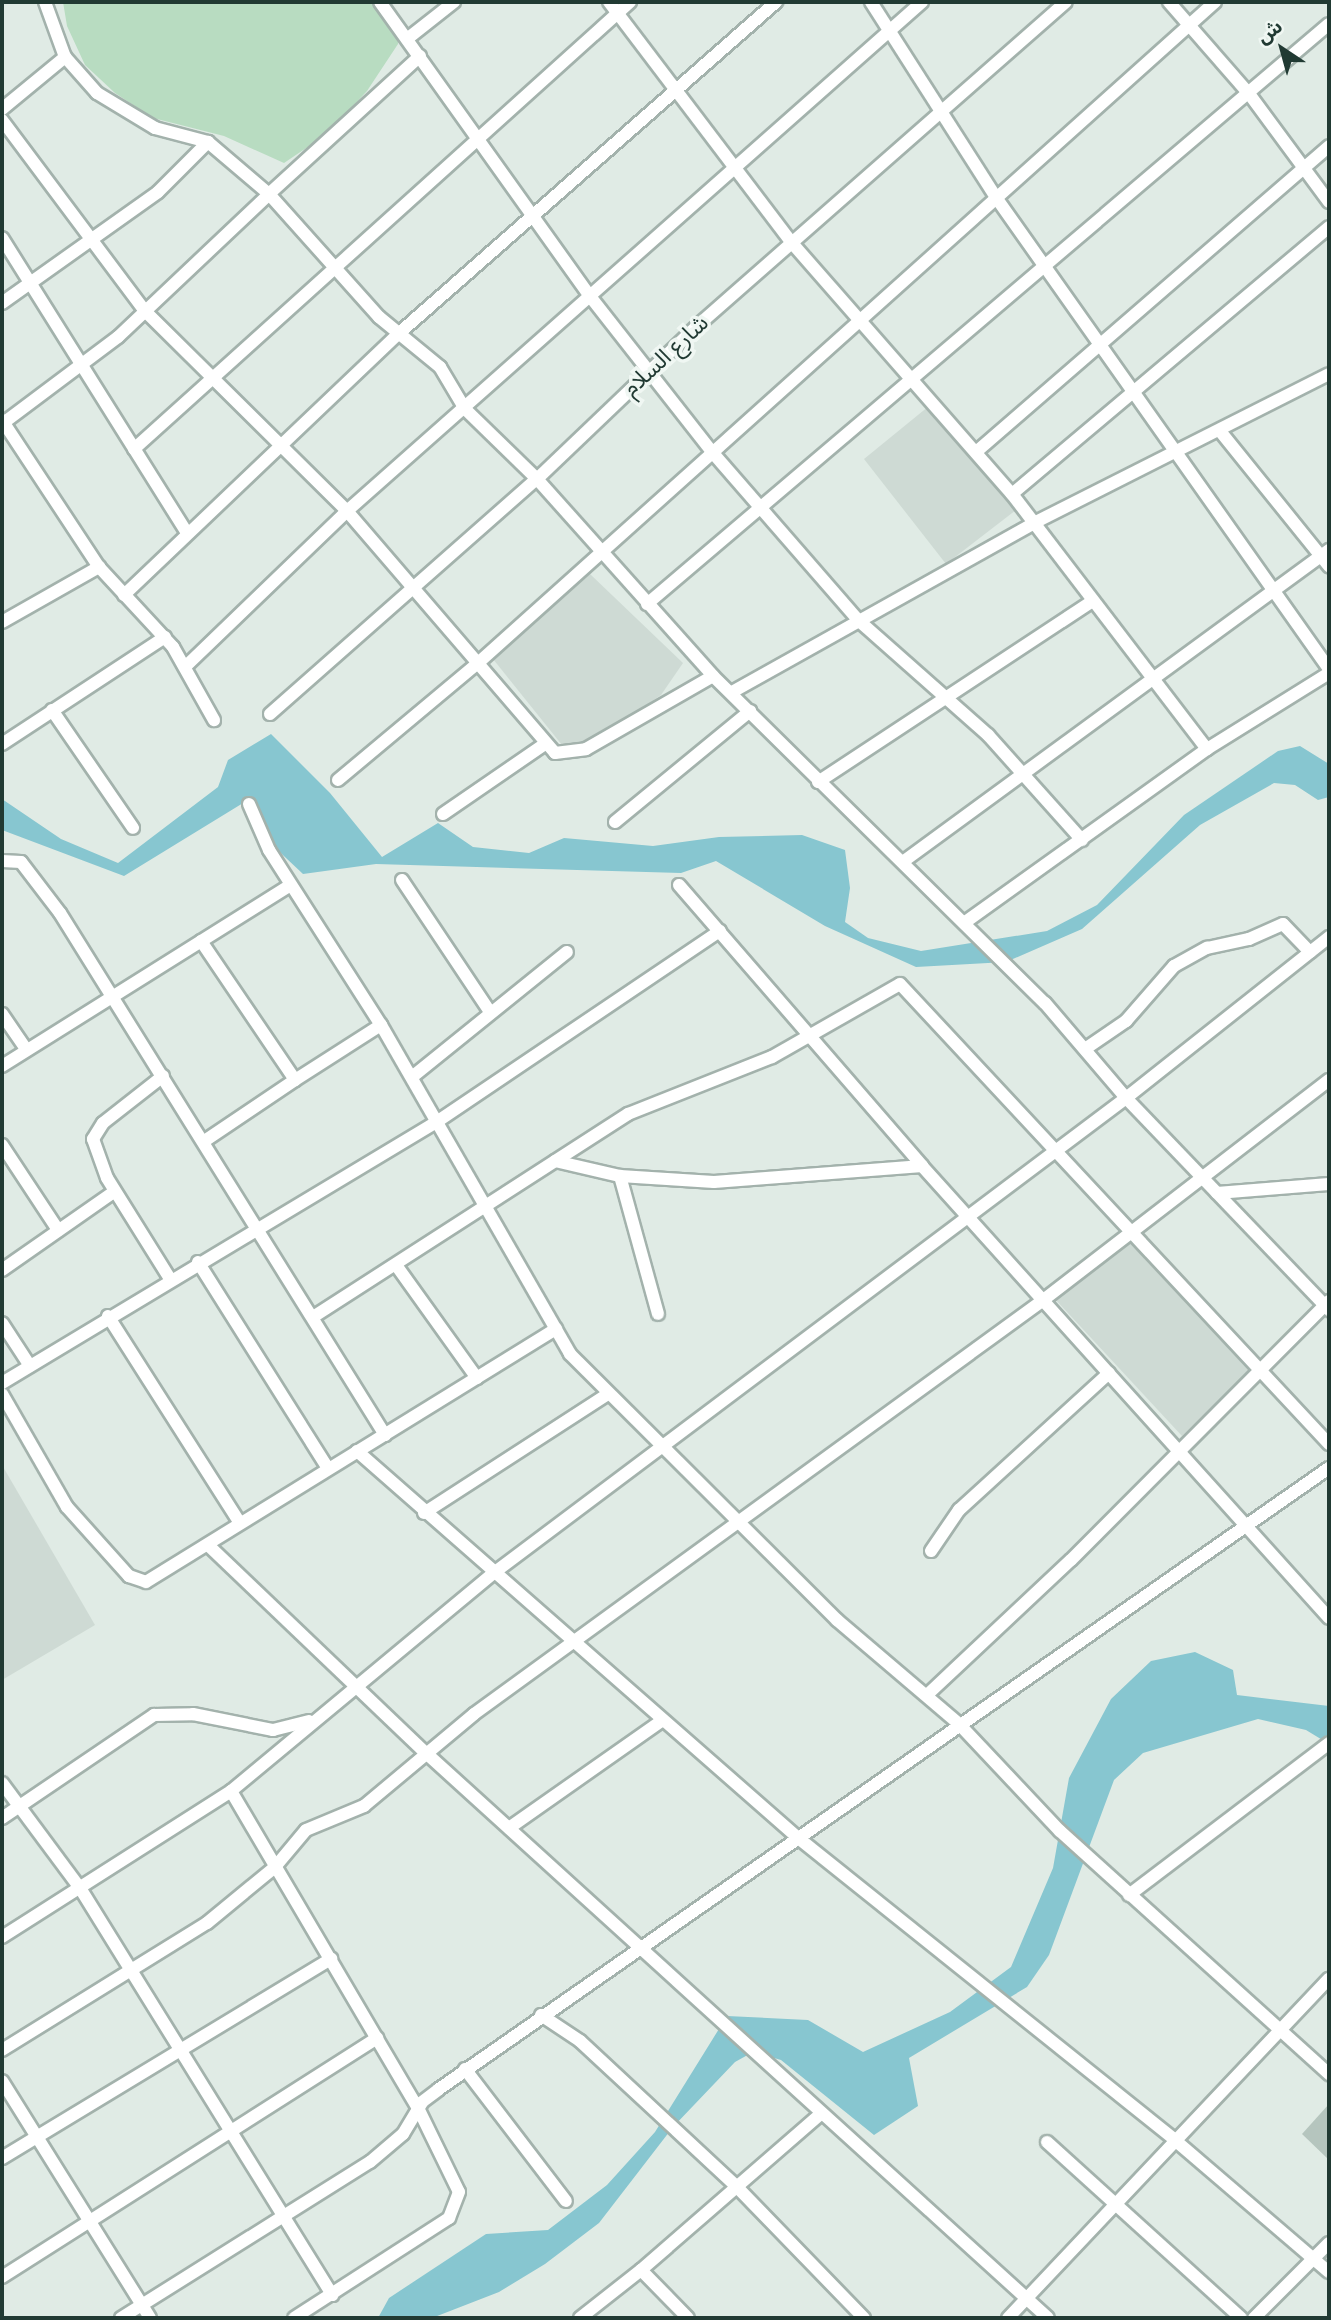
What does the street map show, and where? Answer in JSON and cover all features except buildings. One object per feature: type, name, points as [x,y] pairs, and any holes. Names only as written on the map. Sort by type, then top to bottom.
[{"type":"street","points":[[45,2],[65,57],[97,93],[128,114],[208,142],[269,194],[397,335],[440,367],[465,409],[537,479],[713,676],[732,692],[818,782],[904,861],[1085,1049],[1199,1177],[1328,1305],[1177,1449],[1071,1560],[927,1695]]},
{"type":"street","points":[[380,2],[589,295],[713,453],[858,620],[1026,773],[1082,840]]},
{"type":"street","points":[[407,39],[454,2]]},
{"type":"street","points":[[609,2],[792,243],[914,377],[1012,495],[1207,749]]},
{"type":"street","points":[[134,449],[215,379],[332,266],[630,2]]},
{"type":"street","points":[[124,595],[397,335],[776,2]]},
{"type":"street","points":[[871,2],[892,31],[938,113],[1045,266],[1135,387],[1329,671],[1207,749],[964,923]]},
{"type":"street","points":[[186,666],[347,511],[922,2]]},
{"type":"street","name":"شارع السلام","points":[[270,714],[537,479],[792,243],[1066,2]]},
{"type":"street","points":[[1169,2],[1250,95],[1329,202]]},
{"type":"street","points":[[338,780],[478,663],[602,553],[862,320],[995,196],[1215,2]]},
{"type":"street","points":[[647,604],[1250,95],[1329,24]]},
{"type":"street","points":[[2,109],[65,57]]},
{"type":"street","points":[[214,720],[186,666],[165,636],[99,567],[2,422],[83,366],[421,57]]},
{"type":"street","points":[[2,120],[91,243],[145,311],[347,511],[415,587],[545,744],[562,755],[586,749],[713,676]]},
{"type":"street","points":[[2,303],[91,243],[158,192],[208,142]]},
{"type":"street","points":[[976,452],[1329,146]]},
{"type":"street","points":[[1012,495],[1135,387],[1329,227]]},
{"type":"street","points":[[2,238],[187,533]]},
{"type":"street","points":[[732,692],[1034,523],[1178,453],[1329,374]]},
{"type":"street","points":[[904,861],[1156,681],[1275,590],[1327,558],[1220,431]]},
{"type":"street","points":[[2,621],[99,567]]},
{"type":"street","points":[[818,782],[1092,601]]},
{"type":"street","points":[[2,744],[165,636]]},
{"type":"street","points":[[52,710],[133,828]]},
{"type":"street","points":[[615,822],[750,711]]},
{"type":"street","points":[[443,814],[545,744]]},
{"type":"street","points":[[249,804],[290,884],[412,1077],[570,1354],[837,1620],[959,1724],[1021,1793],[1129,1895],[1329,2074]]},
{"type":"street","points":[[2,861],[16,859],[39,883],[206,1140],[385,1435]]},
{"type":"street","points":[[402,880],[490,1012]]},
{"type":"street","points":[[2,1066],[110,995],[290,884]]},
{"type":"street","points":[[679,885],[1041,1301],[1329,1618]]},
{"type":"street","points":[[1085,1049],[1126,1021],[1174,966],[1206,948],[1249,939],[1283,924],[1310,952]]},
{"type":"street","points":[[2,1383],[198,1262],[438,1121],[720,932]]},
{"type":"street","points":[[2,1937],[231,1791],[354,1685],[495,1572],[1126,1098],[1329,937]]},
{"type":"street","points":[[201,941],[295,1080]]},
{"type":"street","points":[[412,1077],[567,951]]},
{"type":"street","points":[[313,1317],[396,1265],[484,1203],[639,1108],[810,1036],[890,985],[905,986],[1329,1444]]},
{"type":"street","points":[[2,1014],[26,1049]]},
{"type":"street","points":[[206,1140],[381,1025]]},
{"type":"street","points":[[163,1076],[103,1123],[93,1139],[114,1192],[170,1279]]},
{"type":"street","points":[[2,2050],[132,1972],[224,1911],[275,1867],[306,1830],[364,1806],[426,1753],[573,1642],[737,1519],[1041,1301],[1199,1177],[1329,1080]]},
{"type":"street","points":[[2,1145],[58,1230]]},
{"type":"street","points":[[555,1161],[620,1176],[714,1182],[922,1166]]},
{"type":"street","points":[[620,1176],[658,1314]]},
{"type":"street","points":[[1216,1193],[1329,1184]]},
{"type":"street","points":[[2,1270],[114,1192]]},
{"type":"street","points":[[198,1262],[327,1467]]},
{"type":"street","points":[[396,1265],[477,1378]]},
{"type":"street","points":[[108,1317],[239,1522]]},
{"type":"street","points":[[2,1323],[30,1366]]},
{"type":"street","points":[[2,1394],[24,1426],[52,1487],[129,1576],[153,1581],[239,1522],[556,1329]]},
{"type":"street","points":[[931,1551],[959,1510],[1109,1373]]},
{"type":"street","points":[[424,1513],[608,1394]]},
{"type":"street","points":[[357,1451],[661,1721],[797,1837],[1177,2141],[1329,2272]]},
{"type":"street","points":[[121,2318],[284,2218],[388,2148],[408,2128],[418,2108],[466,2069],[638,1946],[1329,1468]]},
{"type":"street","points":[[208,1545],[426,1753],[819,2115],[1048,2318]]},
{"type":"street","points":[[2,1818],[154,1715],[193,1714],[273,1730],[315,1719]]},
{"type":"street","points":[[509,1828],[661,1721]]},
{"type":"street","points":[[1129,1895],[1329,1743]]},
{"type":"street","points":[[2,1783],[21,1805],[80,1888],[332,2295]]},
{"type":"street","points":[[231,1791],[418,2108],[459,2192],[456,2211],[294,2318]]},
{"type":"street","points":[[2,2158],[180,2047],[331,1959]]},
{"type":"street","points":[[1008,2318],[1121,2205],[1177,2141],[1329,1979]]},
{"type":"street","points":[[541,2015],[580,2041],[736,2186],[864,2318]]},
{"type":"street","points":[[2,2277],[377,2038]]},
{"type":"street","points":[[466,2069],[566,2201]]},
{"type":"street","points":[[2,2081],[150,2318]]},
{"type":"street","points":[[579,2318],[641,2270],[819,2115]]},
{"type":"street","points":[[1047,2142],[1121,2205],[1241,2318]]},
{"type":"street","points":[[1254,2318],[1329,2243]]},
{"type":"street","points":[[641,2270],[688,2318]]},
{"type":"shaded area","points":[[929,406],[1016,510],[946,564],[864,459]]},
{"type":"shaded area","points":[[590,574],[683,663],[661,695],[636,712],[575,746],[562,745],[493,659]]},
{"type":"shaded area","points":[[1125,1238],[1249,1371],[1182,1436],[1054,1298]]},
{"type":"shaded area","points":[[2,1465],[95,1625],[2,1680]]},
{"type":"green space","points":[[63,2],[376,2],[398,31],[398,44],[367,91],[327,134],[284,163],[224,136],[153,118],[115,93],[85,65],[67,26]]},
{"type":"water","points":[[271,734],[330,793],[382,857],[438,823],[473,847],[529,853],[564,838],[653,846],[719,837],[802,835],[845,850],[850,888],[845,922],[868,938],[921,951],[1047,931],[1097,905],[1184,815],[1278,751],[1300,746],[1329,764],[1329,797],[1318,800],[1295,785],[1274,783],[1200,825],[1082,929],[1006,962],[916,967],[825,926],[716,861],[681,873],[376,864],[303,874],[269,842],[248,800],[124,876],[2,830],[2,799],[61,839],[118,863],[218,787],[228,760]]},
{"type":"water","points":[[1195,1652],[1233,1670],[1237,1695],[1329,1706],[1329,1744],[1306,1730],[1258,1719],[1143,1753],[1114,1780],[1049,1955],[1027,1987],[909,2058],[918,2106],[874,2135],[781,2060],[753,2052],[735,2062],[673,2127],[599,2223],[545,2264],[499,2292],[432,2318],[378,2318],[389,2298],[486,2234],[548,2230],[607,2185],[655,2132],[727,2016],[808,2020],[863,2052],[950,2012],[1011,1967],[1053,1868],[1069,1778],[1111,1699],[1151,1661]]}]
